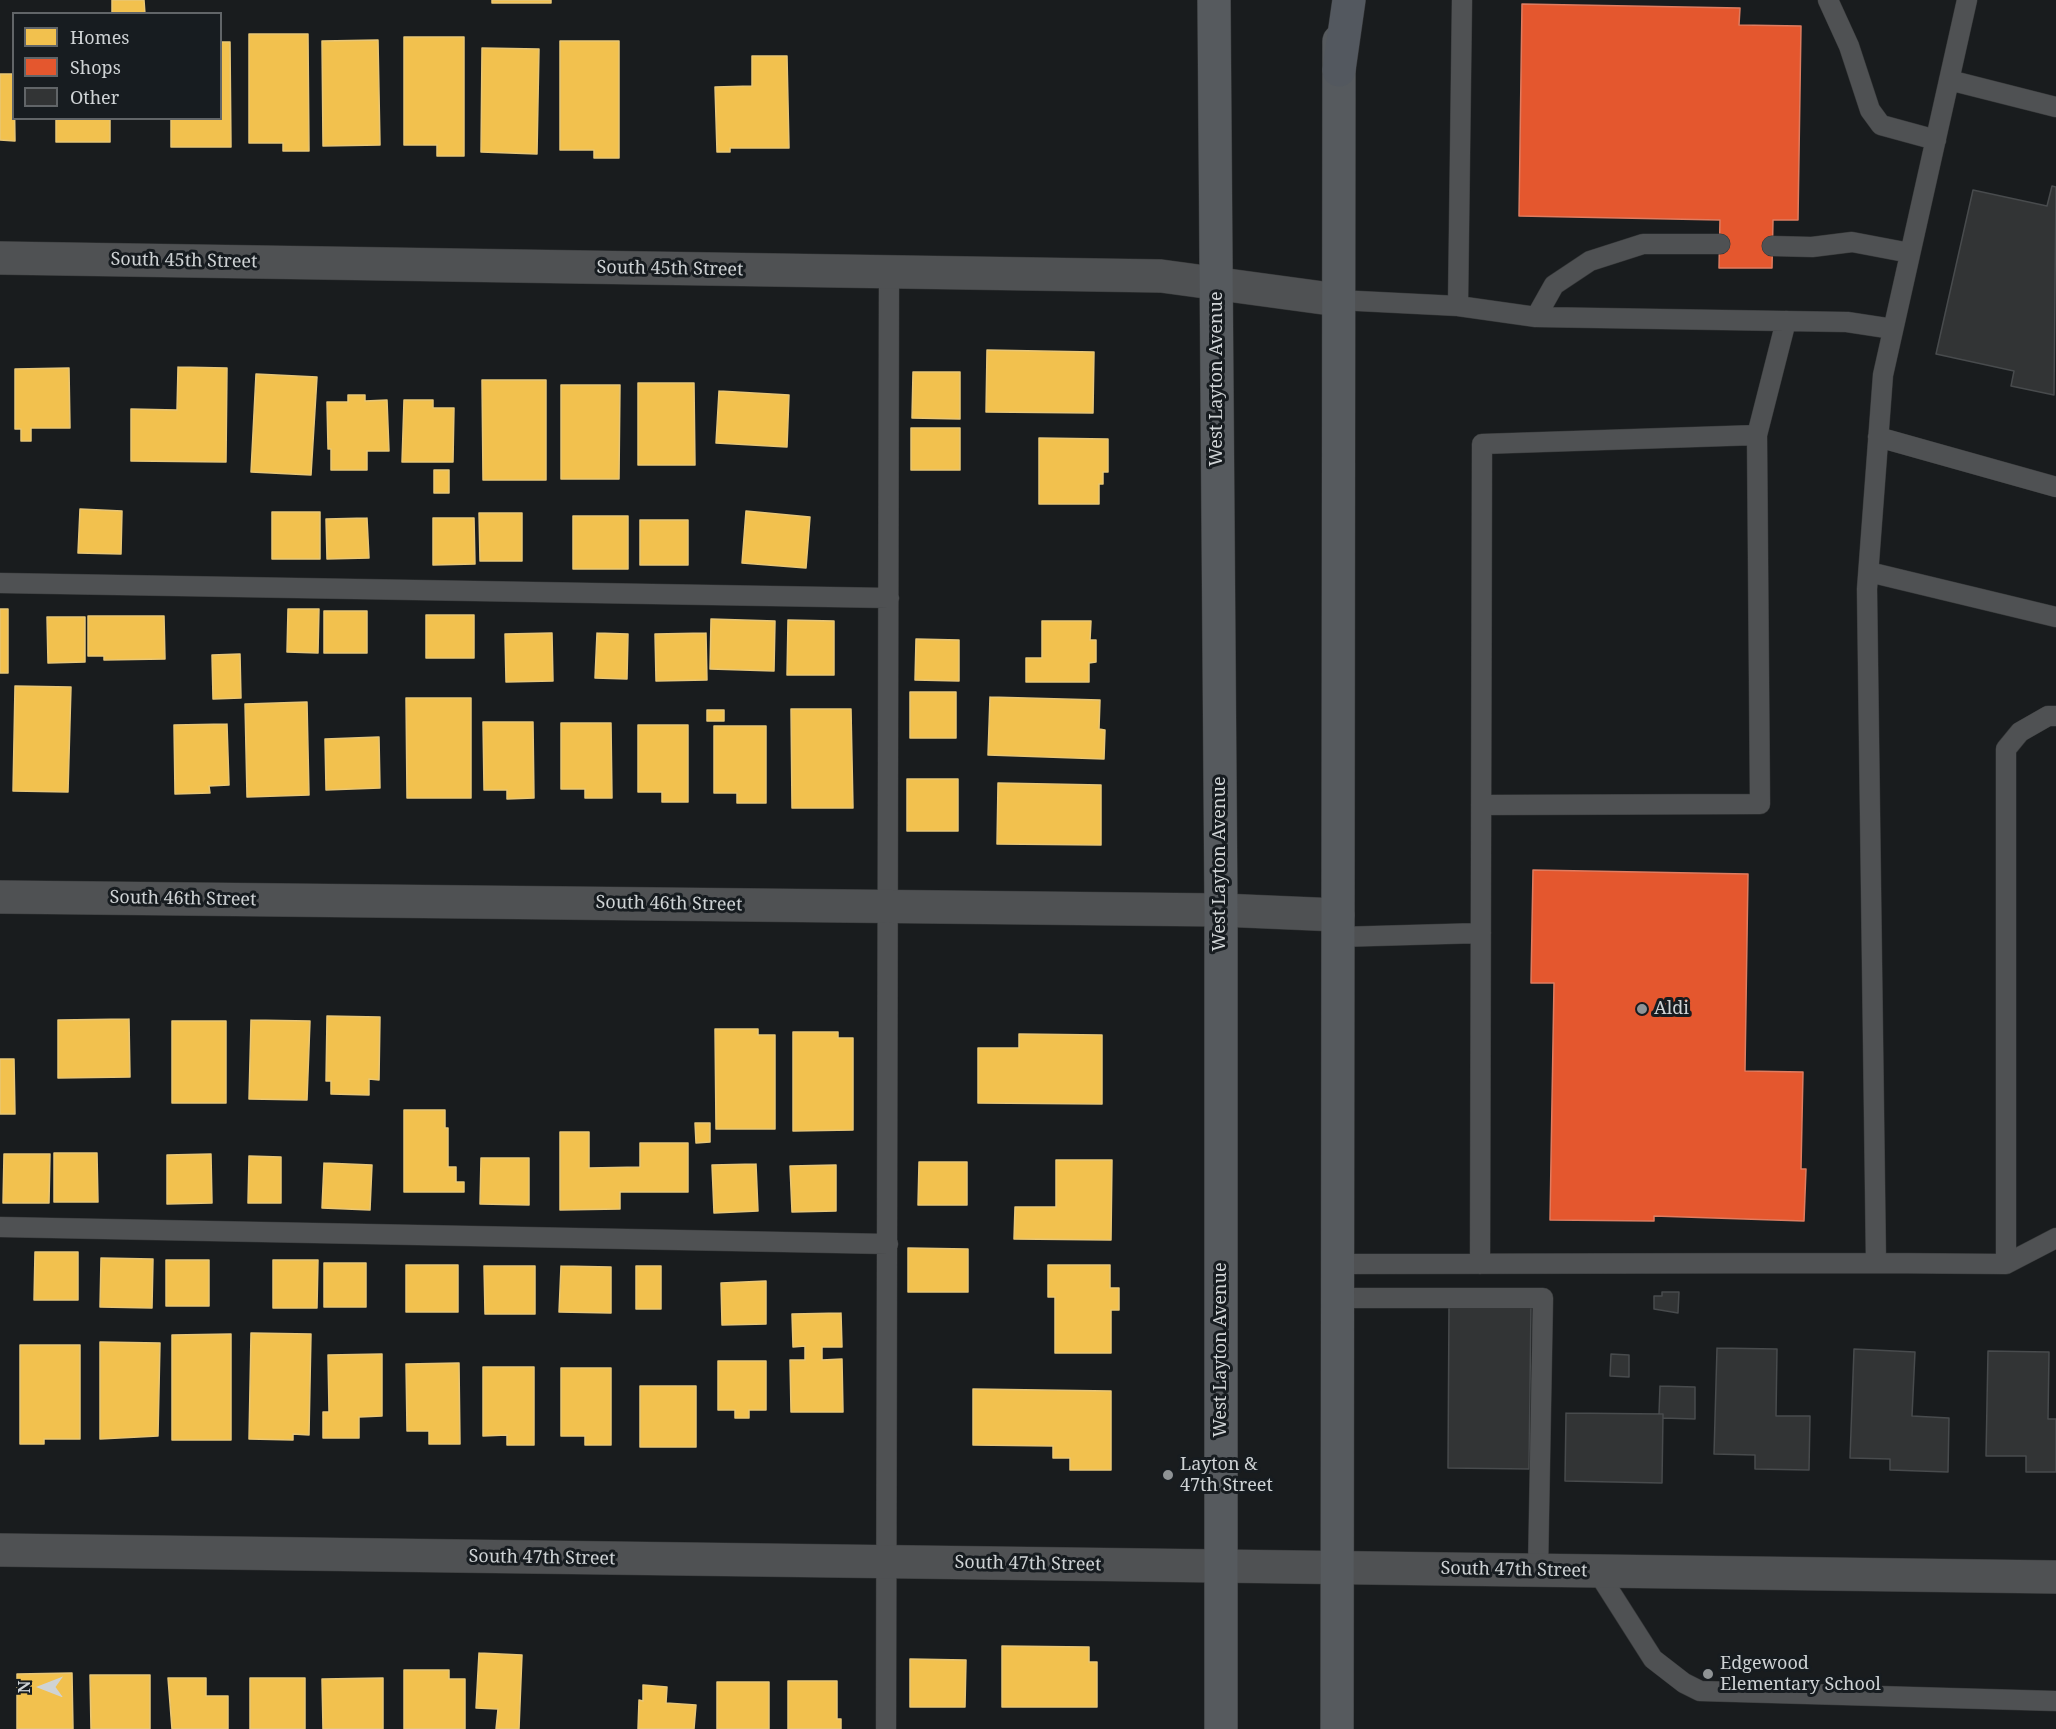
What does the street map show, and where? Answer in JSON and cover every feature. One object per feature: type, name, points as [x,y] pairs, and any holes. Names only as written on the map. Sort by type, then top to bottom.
[{"type":"main road","name":"West Layton Avenue","points":[[1214,0],[1221,910],[1221,1729]]},
{"type":"main road","points":[[1337,1729],[1340,0]]},
{"type":"main road","points":[[1339,70],[1349,0]]},
{"type":"street","name":"South 45th Street","points":[[0,258],[1161,276],[1338,300]]},
{"type":"street","name":"South 46th Street","points":[[0,897],[1221,910],[1338,926]]},
{"type":"street","name":"South 47th Street","points":[[0,1550],[2056,1577]]},
{"type":"lane","points":[[1458,306],[1462,0]]},
{"type":"lane","points":[[1828,0],[1850,46],[1870,110],[1881,125],[1936,140]]},
{"type":"lane","points":[[1876,1263],[1869,572],[1878,437],[1883,375],[1967,0]]},
{"type":"lane","points":[[1949,80],[2056,107]]},
{"type":"lane","points":[[1772,246],[1812,247],[1852,242],[1910,253]]},
{"type":"lane","points":[[1536,317],[1554,285],[1590,261],[1643,244],[1720,244]]},
{"type":"lane","points":[[886,1729],[889,272]]},
{"type":"lane","points":[[1338,300],[1458,306],[1536,317],[1847,322],[1893,329]]},
{"type":"lane","points":[[1481,805],[1760,804],[1757,435],[1786,321]]},
{"type":"lane","points":[[1480,1264],[1482,444],[1757,435]]},
{"type":"lane","points":[[1878,437],[2056,487]]},
{"type":"lane","points":[[1869,572],[2056,617]]},
{"type":"lane","points":[[0,583],[889,598]]},
{"type":"lane","points":[[2006,1264],[2006,749],[2020,732],[2048,716],[2056,716]]},
{"type":"lane","points":[[1338,926],[1481,933]]},
{"type":"lane","points":[[0,1227],[888,1244]]},
{"type":"lane","points":[[1338,1264],[2006,1264],[2056,1238]]},
{"type":"lane","points":[[1338,1298],[1543,1298],[1538,1570]]},
{"type":"lane","points":[[1597,1571],[1653,1659],[1684,1683],[1700,1691],[2056,1701]]},
{"type":"building: Homes","points":[[112,0],[144,0],[145,12],[112,12]]},
{"type":"building: Homes","points":[[492,0],[551,0],[551,3],[492,3]]},
{"type":"building: Homes","points":[[249,34],[308,34],[309,151],[283,151],[283,143],[249,143]]},
{"type":"building: Homes","points":[[404,37],[464,37],[464,156],[437,156],[437,145],[404,145]]},
{"type":"building: Homes","points":[[378,40],[380,145],[323,146],[322,41]]},
{"type":"building: Homes","points":[[560,41],[619,41],[619,158],[594,158],[594,150],[560,150]]},
{"type":"building: Homes","points":[[222,42],[230,42],[231,147],[171,147],[171,120],[222,120]]},
{"type":"building: Homes","points":[[482,48],[539,49],[537,154],[481,152]]},
{"type":"building: Homes","points":[[752,56],[787,56],[789,148],[730,148],[730,152],[717,152],[715,87],[752,86]]},
{"type":"building: Homes","points":[[0,74],[12,74],[12,120],[15,120],[15,141],[0,140]]},
{"type":"building: Homes","points":[[56,120],[110,120],[110,142],[56,142]]},
{"type":"building: Homes","points":[[987,350],[1094,352],[1093,413],[986,412]]},
{"type":"building: Homes","points":[[178,367],[227,368],[226,462],[131,461],[131,409],[177,410]]},
{"type":"building: Homes","points":[[69,368],[70,428],[31,428],[31,441],[21,441],[21,429],[15,429],[15,369]]},
{"type":"building: Homes","points":[[913,372],[960,372],[960,419],[912,418]]},
{"type":"building: Homes","points":[[256,374],[317,377],[311,475],[251,472]]},
{"type":"building: Homes","points":[[482,380],[546,380],[546,480],[483,480]]},
{"type":"building: Homes","points":[[638,383],[694,383],[695,465],[638,465]]},
{"type":"building: Homes","points":[[561,385],[620,385],[619,479],[561,479]]},
{"type":"building: Homes","points":[[719,391],[789,395],[787,447],[716,443]]},
{"type":"building: Homes","points":[[348,395],[365,395],[365,401],[387,400],[389,451],[367,451],[367,470],[331,470],[327,402],[348,402]]},
{"type":"building: Homes","points":[[404,400],[433,400],[433,408],[454,408],[453,462],[402,462]]},
{"type":"building: Homes","points":[[911,428],[960,428],[960,470],[911,470]]},
{"type":"building: Homes","points":[[1039,438],[1108,439],[1108,472],[1103,472],[1103,484],[1099,484],[1099,504],[1039,504]]},
{"type":"building: Homes","points":[[434,470],[449,470],[449,493],[434,493]]},
{"type":"building: Homes","points":[[80,509],[122,511],[121,554],[78,553]]},
{"type":"building: Homes","points":[[746,511],[810,517],[806,568],[742,563]]},
{"type":"building: Homes","points":[[272,512],[320,512],[320,559],[272,559]]},
{"type":"building: Homes","points":[[479,513],[522,513],[522,561],[480,561]]},
{"type":"building: Homes","points":[[573,516],[628,516],[628,569],[573,569]]},
{"type":"building: Homes","points":[[367,518],[369,558],[327,559],[326,519]]},
{"type":"building: Homes","points":[[433,518],[474,518],[475,564],[433,565]]},
{"type":"building: Homes","points":[[640,520],[688,520],[688,565],[640,565]]},
{"type":"building: Homes","points":[[0,609],[8,609],[8,673],[0,673]]},
{"type":"building: Homes","points":[[288,609],[319,609],[318,653],[287,652]]},
{"type":"building: Homes","points":[[324,611],[367,611],[367,653],[324,653]]},
{"type":"building: Homes","points":[[426,615],[474,615],[474,658],[426,658]]},
{"type":"building: Homes","points":[[88,616],[164,616],[165,659],[104,660],[104,656],[88,656]]},
{"type":"building: Homes","points":[[47,617],[85,617],[85,662],[48,663]]},
{"type":"building: Homes","points":[[711,619],[775,621],[774,671],[710,669]]},
{"type":"building: Homes","points":[[788,620],[834,621],[834,675],[787,675]]},
{"type":"building: Homes","points":[[1042,621],[1091,621],[1090,640],[1096,640],[1096,662],[1089,663],[1089,682],[1026,682],[1026,658],[1042,658]]},
{"type":"building: Homes","points":[[552,633],[553,681],[506,682],[505,634]]},
{"type":"building: Homes","points":[[597,633],[628,634],[627,679],[595,678]]},
{"type":"building: Homes","points":[[706,633],[707,680],[656,681],[655,634]]},
{"type":"building: Homes","points":[[916,639],[959,640],[959,681],[915,680]]},
{"type":"building: Homes","points":[[240,654],[241,698],[213,699],[212,655]]},
{"type":"building: Homes","points":[[15,686],[71,687],[68,792],[13,791]]},
{"type":"building: Homes","points":[[910,692],[956,692],[956,738],[910,738]]},
{"type":"building: Homes","points":[[990,697],[1100,700],[1099,729],[1105,730],[1104,759],[988,755]]},
{"type":"building: Homes","points":[[406,698],[471,698],[471,798],[407,798]]},
{"type":"building: Homes","points":[[307,702],[309,795],[247,797],[245,704]]},
{"type":"building: Homes","points":[[791,709],[851,709],[853,808],[792,808]]},
{"type":"building: Homes","points":[[707,710],[724,710],[724,721],[707,721]]},
{"type":"building: Homes","points":[[483,722],[533,722],[534,798],[507,799],[507,790],[484,790]]},
{"type":"building: Homes","points":[[561,723],[611,723],[612,798],[585,798],[585,789],[561,789]]},
{"type":"building: Homes","points":[[227,724],[229,785],[209,786],[210,793],[175,794],[174,725]]},
{"type":"building: Homes","points":[[638,725],[688,725],[688,802],[662,802],[662,792],[638,792]]},
{"type":"building: Homes","points":[[714,726],[766,726],[766,803],[737,803],[737,793],[714,793]]},
{"type":"building: Homes","points":[[379,737],[380,788],[326,790],[325,739]]},
{"type":"building: Homes","points":[[907,779],[958,779],[958,831],[907,831]]},
{"type":"building: Homes","points":[[998,783],[1101,785],[1101,845],[997,844]]},
{"type":"building: Homes","points":[[327,1016],[380,1017],[379,1080],[369,1079],[369,1095],[331,1094],[331,1081],[326,1081]]},
{"type":"building: Homes","points":[[129,1019],[130,1077],[58,1078],[58,1020]]},
{"type":"building: Homes","points":[[251,1020],[310,1021],[307,1100],[249,1099]]},
{"type":"building: Homes","points":[[172,1021],[226,1021],[226,1103],[172,1103]]},
{"type":"building: Homes","points":[[715,1029],[758,1029],[758,1035],[775,1035],[775,1129],[716,1129]]},
{"type":"building: Homes","points":[[793,1032],[838,1032],[838,1038],[853,1038],[853,1130],[793,1131]]},
{"type":"building: Homes","points":[[1019,1034],[1102,1035],[1102,1104],[978,1103],[978,1048],[1019,1048]]},
{"type":"building: Homes","points":[[0,1059],[14,1059],[15,1114],[0,1114]]},
{"type":"building: Homes","points":[[404,1110],[445,1110],[445,1128],[448,1128],[448,1167],[456,1167],[456,1182],[464,1182],[464,1192],[404,1192]]},
{"type":"building: Homes","points":[[695,1123],[710,1123],[710,1142],[696,1143]]},
{"type":"building: Homes","points":[[560,1132],[589,1132],[589,1168],[640,1167],[640,1143],[688,1143],[688,1192],[620,1192],[620,1209],[560,1210]]},
{"type":"building: Homes","points":[[54,1153],[97,1153],[98,1202],[54,1202]]},
{"type":"building: Homes","points":[[4,1154],[50,1154],[49,1203],[3,1203]]},
{"type":"building: Homes","points":[[211,1154],[212,1203],[167,1204],[167,1155]]},
{"type":"building: Homes","points":[[249,1156],[281,1157],[281,1203],[248,1203]]},
{"type":"building: Homes","points":[[481,1158],[529,1158],[529,1205],[480,1204]]},
{"type":"building: Homes","points":[[1056,1160],[1112,1160],[1111,1240],[1014,1239],[1015,1207],[1056,1207]]},
{"type":"building: Homes","points":[[919,1162],[967,1162],[967,1205],[918,1205]]},
{"type":"building: Homes","points":[[324,1163],[372,1165],[370,1210],[322,1208]]},
{"type":"building: Homes","points":[[756,1164],[758,1211],[714,1213],[712,1165]]},
{"type":"building: Homes","points":[[836,1165],[836,1211],[792,1212],[790,1166]]},
{"type":"building: Homes","points":[[908,1248],[968,1249],[968,1292],[908,1292]]},
{"type":"building: Homes","points":[[35,1252],[78,1252],[78,1300],[34,1300]]},
{"type":"building: Homes","points":[[101,1258],[153,1259],[152,1308],[100,1307]]},
{"type":"building: Homes","points":[[166,1260],[209,1260],[209,1306],[166,1306]]},
{"type":"building: Homes","points":[[273,1260],[318,1260],[317,1308],[273,1308]]},
{"type":"building: Homes","points":[[324,1263],[366,1263],[366,1307],[324,1307]]},
{"type":"building: Homes","points":[[406,1265],[458,1265],[458,1312],[406,1312]]},
{"type":"building: Homes","points":[[1048,1265],[1110,1265],[1110,1288],[1119,1288],[1119,1310],[1111,1310],[1111,1353],[1055,1353],[1055,1297],[1048,1297]]},
{"type":"building: Homes","points":[[484,1266],[535,1266],[535,1314],[485,1314]]},
{"type":"building: Homes","points":[[561,1266],[611,1267],[611,1313],[559,1312]]},
{"type":"building: Homes","points":[[636,1266],[661,1266],[661,1309],[636,1309]]},
{"type":"building: Homes","points":[[766,1281],[766,1324],[722,1325],[721,1283]]},
{"type":"building: Homes","points":[[841,1313],[842,1347],[822,1347],[822,1360],[842,1359],[843,1412],[791,1412],[790,1360],[805,1360],[805,1346],[793,1347],[792,1314]]},
{"type":"building: Homes","points":[[251,1333],[311,1334],[309,1435],[293,1434],[293,1440],[249,1439]]},
{"type":"building: Homes","points":[[231,1334],[231,1440],[172,1440],[172,1335]]},
{"type":"building: Homes","points":[[100,1342],[160,1343],[158,1436],[100,1439]]},
{"type":"building: Homes","points":[[20,1345],[80,1345],[80,1439],[44,1439],[44,1444],[20,1444]]},
{"type":"building: Homes","points":[[382,1354],[382,1416],[359,1417],[359,1438],[323,1438],[323,1412],[329,1412],[328,1355]]},
{"type":"building: Homes","points":[[718,1361],[766,1361],[766,1410],[749,1410],[749,1418],[735,1418],[735,1410],[718,1410]]},
{"type":"building: Homes","points":[[459,1363],[460,1444],[429,1444],[429,1431],[407,1431],[406,1364]]},
{"type":"building: Homes","points":[[483,1367],[534,1367],[534,1445],[507,1445],[507,1435],[483,1436]]},
{"type":"building: Homes","points":[[561,1368],[611,1368],[611,1445],[585,1445],[585,1436],[561,1436]]},
{"type":"building: Homes","points":[[640,1386],[696,1386],[696,1447],[640,1447]]},
{"type":"building: Homes","points":[[973,1389],[1111,1391],[1111,1470],[1070,1470],[1070,1458],[1053,1458],[1053,1446],[973,1445]]},
{"type":"building: Homes","points":[[1002,1646],[1089,1647],[1089,1662],[1097,1662],[1097,1707],[1002,1707]]},
{"type":"building: Homes","points":[[479,1653],[522,1655],[519,1729],[496,1729],[498,1709],[476,1708]]},
{"type":"building: Homes","points":[[910,1659],[966,1660],[965,1707],[910,1707]]},
{"type":"building: Homes","points":[[404,1670],[449,1670],[449,1679],[465,1679],[465,1729],[404,1729]]},
{"type":"building: Homes","points":[[72,1673],[73,1729],[17,1729],[17,1674]]},
{"type":"building: Homes","points":[[90,1675],[150,1675],[150,1729],[91,1729]]},
{"type":"building: Homes","points":[[168,1678],[206,1678],[206,1696],[228,1696],[228,1729],[172,1729]]},
{"type":"building: Homes","points":[[250,1678],[305,1678],[305,1729],[250,1729]]},
{"type":"building: Homes","points":[[383,1678],[383,1729],[323,1729],[322,1679]]},
{"type":"building: Homes","points":[[788,1681],[837,1681],[837,1719],[841,1719],[841,1729],[788,1729]]},
{"type":"building: Homes","points":[[717,1682],[769,1682],[769,1729],[717,1729]]},
{"type":"building: Homes","points":[[643,1685],[667,1687],[666,1703],[696,1705],[694,1729],[638,1729],[639,1700],[643,1701]]},
{"type":"building: Shops","points":[[1522,4],[1740,8],[1739,25],[1801,26],[1798,220],[1773,220],[1772,268],[1719,268],[1720,220],[1519,216]]},
{"type":"building: Shops","points":[[1533,870],[1748,874],[1745,1071],[1803,1072],[1801,1169],[1806,1169],[1804,1221],[1654,1216],[1654,1221],[1550,1220],[1554,983],[1531,983]]},
{"type":"building: Other","points":[[2052,186],[2056,187],[2054,395],[2011,386],[2014,371],[1936,354],[1973,190],[2047,206]]},
{"type":"building: Other","points":[[1662,1292],[1679,1292],[1678,1313],[1654,1309],[1654,1296],[1662,1296]]},
{"type":"building: Other","points":[[1449,1304],[1531,1305],[1529,1469],[1448,1468]]},
{"type":"building: Other","points":[[1717,1348],[1777,1349],[1776,1416],[1810,1416],[1809,1470],[1755,1469],[1755,1455],[1714,1454]]},
{"type":"building: Other","points":[[1854,1349],[1915,1352],[1912,1416],[1949,1418],[1948,1472],[1890,1470],[1890,1459],[1850,1458]]},
{"type":"building: Other","points":[[1988,1351],[2049,1352],[2048,1419],[2056,1419],[2056,1472],[2026,1472],[2026,1456],[1986,1456]]},
{"type":"building: Other","points":[[1611,1354],[1629,1355],[1629,1377],[1610,1376]]},
{"type":"building: Other","points":[[1660,1386],[1695,1387],[1695,1419],[1663,1418],[1663,1414],[1659,1414]]},
{"type":"building: Other","points":[[1566,1413],[1663,1414],[1662,1483],[1565,1481]]},
{"type":"place","name":"Aldi","points":[[1642,1009]]},
{"type":"place","name":"Layton & 47th Street","points":[[1168,1475]]},
{"type":"place","name":"Edgewood Elementary School","points":[[1708,1674]]}]
